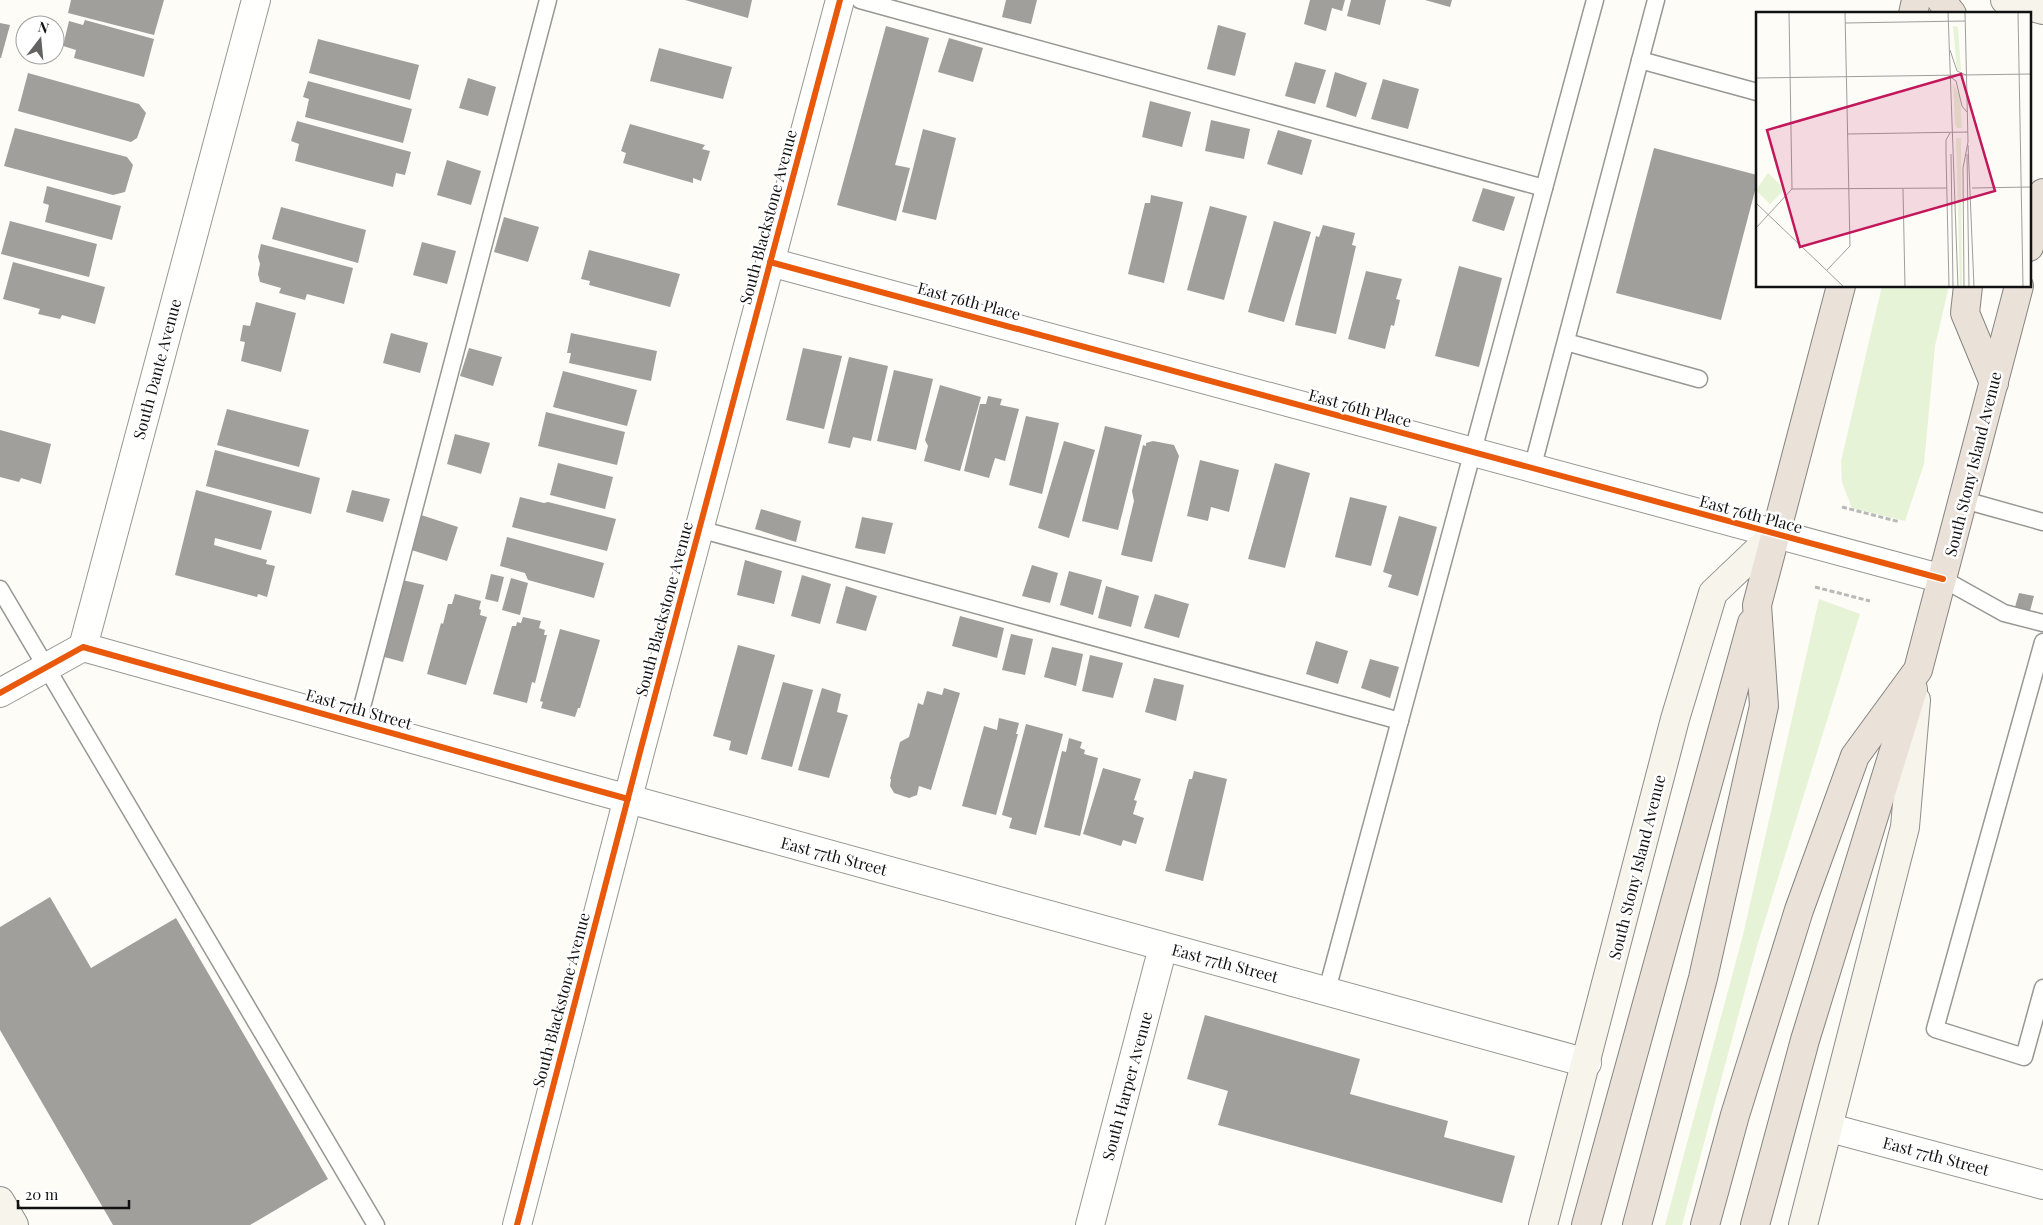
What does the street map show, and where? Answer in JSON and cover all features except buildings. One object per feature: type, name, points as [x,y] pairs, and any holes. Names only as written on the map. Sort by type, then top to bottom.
[{"type":"highway","points":[[1941,0],[1950,12]]},
{"type":"highway","points":[[2030,243],[2043,193]]},
{"type":"highway","points":[[1586,1225],[1757,605],[1840,288]]},
{"type":"highway","points":[[1968,288],[1964,313],[1994,383]]},
{"type":"highway","name":"South Stony Island Avenue","points":[[1705,1225],[1735,1115],[1799,910],[1855,756],[1918,670],[1944,579],[2018,288]]},
{"type":"highway","points":[[1637,1225],[1703,978],[1764,706],[1757,605]]},
{"type":"highway","points":[[1755,1225],[1805,1040],[1918,670]]},
{"type":"main road","points":[[2006,0],[2043,10]]},
{"type":"main road","name":"South Stony Island Avenue","points":[[1543,1225],[1587,1063],[1675,719],[1713,593],[1775,534]]},
{"type":"main road","name":"South Stony Island Avenue","points":[[1803,1225],[1830,1128],[1905,827],[1918,670]]},
{"type":"street","name":"South Dante Avenue","points":[[83,647],[256,0]]},
{"type":"street","name":"South Blackstone Avenue","points":[[516,1225],[840,0]]},
{"type":"street","name":"East 76th Place","points":[[770,262],[1944,579]]},
{"type":"street","points":[[0,693],[83,647]]},
{"type":"street","name":"East 77th Street","points":[[83,647],[1587,1063]]},
{"type":"street","name":"South Harper Avenue","points":[[1090,1225],[1163,947]]},
{"type":"street","name":"East 77th Street","points":[[1830,1128],[2043,1185]]},
{"type":"lane","points":[[358,722],[548,0]]},
{"type":"lane","points":[[860,0],[1544,188]]},
{"type":"lane","points":[[1327,990],[1595,0]]},
{"type":"lane","points":[[1532,468],[1656,0]]},
{"type":"lane","points":[[1640,60],[1756,92]]},
{"type":"lane","points":[[1566,342],[1699,379]]},
{"type":"lane","points":[[1964,500],[2043,522]]},
{"type":"lane","points":[[699,530],[1400,721]]},
{"type":"lane","points":[[1944,579],[2004,613],[2043,623]]},
{"type":"lane","points":[[0,589],[376,1225]]},
{"type":"lane","points":[[2043,642],[1935,1029],[2024,1057],[2043,988]]},
{"type":"path","points":[[1842,507],[1900,522]]},
{"type":"path","points":[[1815,587],[1870,601]]},
{"type":"green space","points":[[1882,288],[1949,288],[1935,346],[1924,464],[1905,521],[1852,508],[1842,482],[1841,461]]},
{"type":"green space","points":[[1819,599],[1860,614],[1757,946],[1682,1225],[1665,1225],[1743,935]]},
{"type":"cycle path","points":[[517,1225],[641,748],[840,0]]},
{"type":"cycle path","points":[[770,262],[1943,579]]},
{"type":"cycle path","points":[[0,693],[83,647],[628,799]]}]
